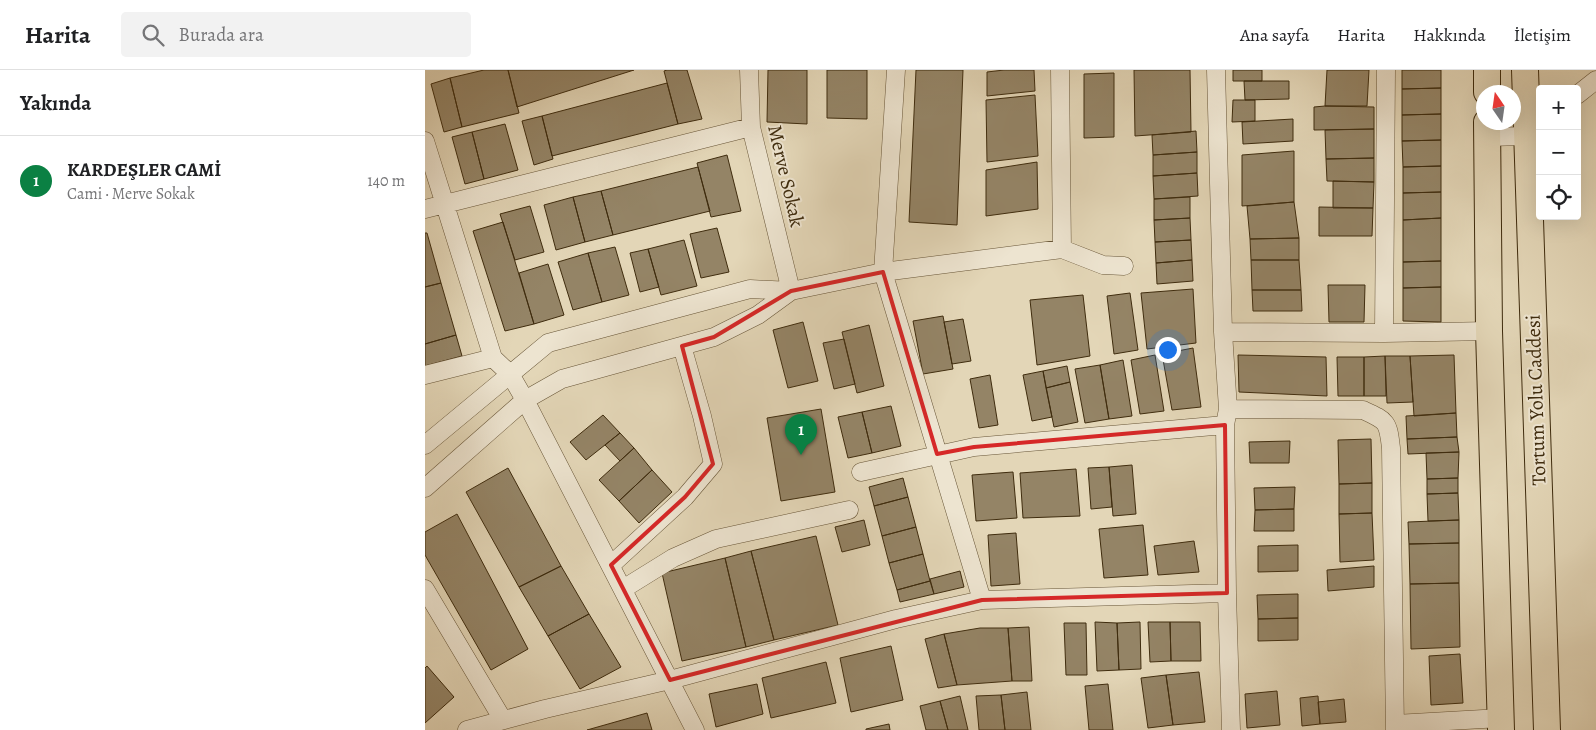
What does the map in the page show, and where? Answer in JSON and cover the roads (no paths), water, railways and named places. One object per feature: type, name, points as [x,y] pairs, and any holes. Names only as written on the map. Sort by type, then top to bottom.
[{"type":"highway","points":[[1487,70],[1487,85]]},
{"type":"highway","name":"Tortum Yolu Caddesi","points":[[1528,72],[1534,131],[1547,730]]},
{"type":"highway","points":[[1487,130],[1489,331],[1501,724]]},
{"type":"street","name":"Merve Sokak","points":[[749,70],[751,127],[791,291]]},
{"type":"street","points":[[896,70],[883,272],[982,600]]},
{"type":"street","points":[[1060,70],[1062,249]]},
{"type":"street","points":[[1216,70],[1227,417],[1227,593],[1231,730]]},
{"type":"street","points":[[1384,333],[1386,70]]},
{"type":"street","points":[[1581,91],[1596,80]]},
{"type":"street","points":[[425,209],[751,127]]},
{"type":"street","points":[[1487,130],[1534,131]]},
{"type":"street","points":[[425,141],[493,358],[510,374],[525,400],[695,730]]},
{"type":"street","points":[[425,445],[548,343],[750,289],[791,291],[883,272],[1062,249],[1103,265],[1124,266]]},
{"type":"street","points":[[425,488],[525,400],[562,379],[714,337],[757,315],[791,291]]},
{"type":"street","points":[[1223,332],[1384,333],[1489,331]]},
{"type":"street","points":[[611,566],[685,497],[713,464],[702,416],[682,346]]},
{"type":"street","points":[[425,375],[493,358]]},
{"type":"street","points":[[861,472],[974,447],[1227,417],[1363,410],[1381,419],[1389,428],[1391,448],[1395,727],[1501,724]]},
{"type":"street","points":[[623,589],[673,558],[716,539],[849,510]]},
{"type":"street","points":[[425,589],[503,720]]},
{"type":"street","points":[[467,730],[670,680],[895,619],[982,600],[1227,593]]},
{"type":"place","name":"KARDEŞLER CAMİ","points":[[801,455]]}]
